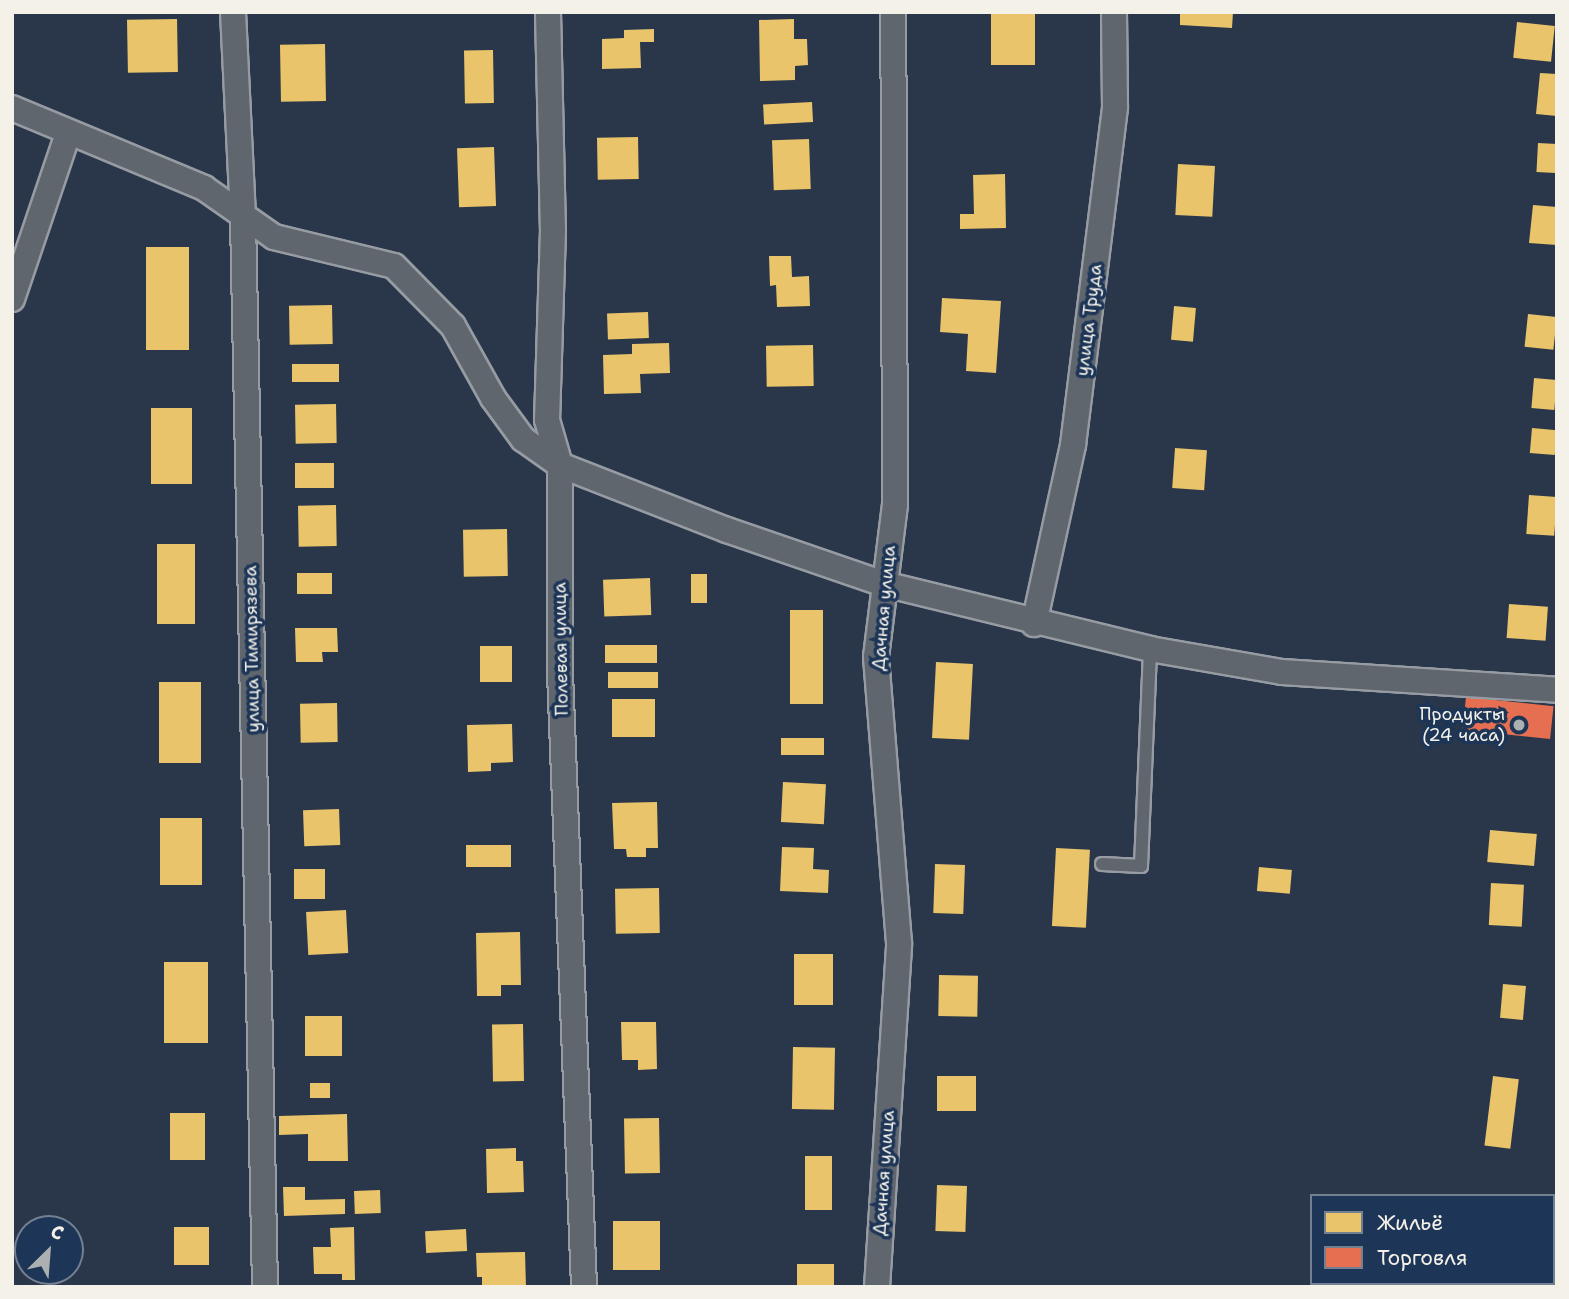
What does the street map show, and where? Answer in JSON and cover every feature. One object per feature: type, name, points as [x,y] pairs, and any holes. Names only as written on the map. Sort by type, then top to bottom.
[{"type":"street","name":"улица Тимирязева","points":[[233,12],[243,219],[265,1287]]},
{"type":"street","name":"Полевая улица","points":[[548,12],[553,230],[547,420],[561,465],[560,673],[584,1287]]},
{"type":"street","name":"Дачная улица","points":[[877,1287],[899,943],[876,657],[895,505],[893,12]]},
{"type":"street","name":"улица Труда","points":[[1034,624],[1073,445],[1115,107],[1114,12]]},
{"type":"street","points":[[12,107],[68,134],[204,188],[243,219],[274,237],[394,266],[453,326],[493,398],[523,439],[561,465],[884,584],[1034,624],[1150,649],[1282,672],[1557,690]]},
{"type":"street","points":[[12,299],[68,134]]},
{"type":"lane","points":[[1102,864],[1141,866],[1150,649]]},
{"type":"building: Жильё","points":[[991,12],[1035,12],[1035,65],[991,65]]},
{"type":"building: Жильё","points":[[1180,12],[1233,12],[1232,28],[1180,25]]},
{"type":"building: Жильё","points":[[177,19],[178,72],[128,73],[127,20]]},
{"type":"building: Жильё","points":[[794,19],[794,39],[807,39],[808,65],[795,66],[795,80],[760,81],[759,20]]},
{"type":"building: Жильё","points":[[1517,22],[1555,26],[1551,62],[1513,58]]},
{"type":"building: Жильё","points":[[654,29],[654,42],[640,42],[641,68],[602,69],[602,39],[624,38],[624,30]]},
{"type":"building: Жильё","points":[[325,44],[326,101],[281,102],[280,45]]},
{"type":"building: Жильё","points":[[493,50],[494,103],[465,103],[464,51]]},
{"type":"building: Жильё","points":[[1540,73],[1557,74],[1557,116],[1536,114]]},
{"type":"building: Жильё","points":[[812,102],[813,122],[764,125],[763,105]]},
{"type":"building: Жильё","points":[[638,137],[639,179],[598,180],[597,138]]},
{"type":"building: Жильё","points":[[809,139],[811,189],[774,190],[772,140]]},
{"type":"building: Жильё","points":[[1538,143],[1557,144],[1555,173],[1536,172]]},
{"type":"building: Жильё","points":[[494,147],[496,206],[459,207],[457,148]]},
{"type":"building: Жильё","points":[[1178,164],[1215,166],[1212,217],[1175,215]]},
{"type":"building: Жильё","points":[[1005,174],[1006,228],[960,229],[960,214],[974,214],[973,175]]},
{"type":"building: Жильё","points":[[1533,205],[1557,207],[1557,245],[1529,243]]},
{"type":"building: Жильё","points":[[146,247],[189,247],[189,350],[146,350]]},
{"type":"building: Жильё","points":[[769,256],[791,256],[792,277],[809,276],[810,306],[777,307],[776,285],[770,286]]},
{"type":"building: Жильё","points":[[942,298],[1001,301],[996,373],[966,371],[968,334],[940,332]]},
{"type":"building: Жильё","points":[[332,305],[333,344],[290,345],[289,306]]},
{"type":"building: Жильё","points":[[1174,306],[1196,308],[1193,342],[1171,340]]},
{"type":"building: Жильё","points":[[648,312],[649,338],[608,339],[607,313]]},
{"type":"building: Жильё","points":[[1528,314],[1557,317],[1553,350],[1525,347]]},
{"type":"building: Жильё","points":[[669,343],[670,373],[640,374],[641,393],[604,394],[603,355],[632,354],[632,344]]},
{"type":"building: Жильё","points":[[813,345],[814,386],[767,387],[766,346]]},
{"type":"building: Жильё","points":[[292,364],[339,364],[339,382],[292,382]]},
{"type":"building: Жильё","points":[[1534,378],[1557,380],[1554,410],[1531,408]]},
{"type":"building: Жильё","points":[[336,404],[337,443],[296,444],[295,405]]},
{"type":"building: Жильё","points":[[151,408],[192,408],[192,484],[151,484]]},
{"type":"building: Жильё","points":[[1532,428],[1557,430],[1555,455],[1530,453]]},
{"type":"building: Жильё","points":[[1175,448],[1207,450],[1204,490],[1172,488]]},
{"type":"building: Жильё","points":[[295,463],[334,463],[334,488],[295,488]]},
{"type":"building: Жильё","points":[[1529,495],[1557,497],[1554,536],[1526,534]]},
{"type":"building: Жильё","points":[[336,505],[337,546],[299,547],[298,506]]},
{"type":"building: Жильё","points":[[507,529],[508,576],[464,577],[463,530]]},
{"type":"building: Жильё","points":[[157,544],[195,544],[195,624],[157,624]]},
{"type":"building: Жильё","points":[[297,573],[332,573],[332,594],[297,594]]},
{"type":"building: Жильё","points":[[691,574],[707,574],[707,603],[691,603]]},
{"type":"building: Жильё","points":[[650,578],[651,615],[604,617],[603,580]]},
{"type":"building: Жильё","points":[[1509,604],[1548,607],[1546,641],[1507,638]]},
{"type":"building: Жильё","points":[[790,610],[823,610],[823,704],[790,704]]},
{"type":"building: Жильё","points":[[295,628],[337,628],[338,652],[322,652],[323,662],[296,662]]},
{"type":"building: Жильё","points":[[605,645],[657,645],[657,663],[605,663]]},
{"type":"building: Жильё","points":[[480,646],[512,646],[512,682],[480,682]]},
{"type":"building: Жильё","points":[[936,662],[973,664],[969,740],[932,738]]},
{"type":"building: Жильё","points":[[608,672],[658,672],[658,688],[608,688]]},
{"type":"building: Жильё","points":[[159,682],[201,682],[201,763],[159,763]]},
{"type":"building: Жильё","points":[[612,699],[655,699],[655,737],[612,737]]},
{"type":"building: Жильё","points":[[337,703],[338,742],[301,743],[300,704]]},
{"type":"building: Жильё","points":[[512,724],[513,762],[491,763],[491,771],[468,772],[467,725]]},
{"type":"building: Жильё","points":[[781,738],[824,738],[824,755],[781,755]]},
{"type":"building: Жильё","points":[[783,782],[826,784],[824,824],[781,822]]},
{"type":"building: Жильё","points":[[657,802],[658,848],[646,848],[646,857],[627,857],[626,849],[614,849],[612,803]]},
{"type":"building: Жильё","points":[[339,809],[340,845],[304,846],[303,810]]},
{"type":"building: Жильё","points":[[160,818],[202,818],[202,885],[160,885]]},
{"type":"building: Жильё","points":[[1490,830],[1537,834],[1534,866],[1487,862]]},
{"type":"building: Жильё","points":[[466,845],[511,845],[511,867],[466,867]]},
{"type":"building: Жильё","points":[[782,847],[814,848],[813,869],[829,870],[828,893],[780,891]]},
{"type":"building: Жильё","points":[[1056,848],[1090,850],[1086,928],[1052,926]]},
{"type":"building: Жильё","points":[[935,864],[965,865],[963,914],[933,913]]},
{"type":"building: Жильё","points":[[1259,867],[1292,870],[1290,894],[1257,891]]},
{"type":"building: Жильё","points":[[294,869],[325,869],[325,899],[294,899]]},
{"type":"building: Жильё","points":[[1491,883],[1524,885],[1522,927],[1489,925]]},
{"type":"building: Жильё","points":[[659,888],[660,933],[616,934],[615,889]]},
{"type":"building: Жильё","points":[[346,910],[348,953],[308,955],[306,912]]},
{"type":"building: Жильё","points":[[520,932],[521,985],[501,985],[501,996],[477,996],[476,933]]},
{"type":"building: Жильё","points":[[794,954],[833,954],[833,1005],[794,1005]]},
{"type":"building: Жильё","points":[[164,962],[208,962],[208,1043],[164,1043]]},
{"type":"building: Жильё","points":[[939,975],[978,976],[977,1017],[938,1016]]},
{"type":"building: Жильё","points":[[1503,984],[1526,986],[1523,1020],[1500,1018]]},
{"type":"building: Жильё","points":[[305,1016],[342,1016],[342,1056],[305,1056]]},
{"type":"building: Жильё","points":[[621,1022],[656,1022],[657,1069],[638,1070],[638,1060],[622,1060]]},
{"type":"building: Жильё","points":[[523,1024],[524,1081],[493,1082],[492,1025]]},
{"type":"building: Жильё","points":[[793,1047],[835,1048],[834,1110],[792,1109]]},
{"type":"building: Жильё","points":[[937,1076],[976,1076],[976,1111],[937,1111]]},
{"type":"building: Жильё","points":[[1493,1076],[1519,1079],[1510,1149],[1484,1145]]},
{"type":"building: Жильё","points":[[310,1083],[330,1083],[330,1098],[310,1098]]},
{"type":"building: Жильё","points":[[170,1113],[205,1113],[205,1160],[170,1160]]},
{"type":"building: Жильё","points":[[347,1114],[348,1161],[308,1161],[308,1134],[279,1135],[279,1116]]},
{"type":"building: Жильё","points":[[659,1118],[660,1173],[625,1174],[624,1119]]},
{"type":"building: Жильё","points":[[516,1148],[516,1161],[523,1161],[524,1192],[487,1193],[486,1149]]},
{"type":"building: Жильё","points":[[805,1156],[832,1156],[832,1210],[805,1210]]},
{"type":"building: Жильё","points":[[937,1185],[967,1186],[965,1232],[935,1231]]},
{"type":"building: Жильё","points":[[283,1187],[305,1187],[305,1200],[345,1199],[345,1214],[284,1216]]},
{"type":"building: Жильё","points":[[380,1190],[381,1213],[355,1214],[354,1191]]},
{"type":"building: Жильё","points":[[613,1221],[660,1221],[660,1270],[613,1270]]},
{"type":"building: Жильё","points":[[174,1227],[209,1227],[209,1265],[174,1265]]},
{"type":"building: Жильё","points":[[354,1227],[355,1280],[342,1280],[342,1274],[314,1274],[313,1247],[331,1247],[330,1228]]},
{"type":"building: Жильё","points":[[466,1229],[467,1251],[426,1253],[425,1231]]},
{"type":"building: Жильё","points":[[525,1252],[526,1287],[482,1287],[482,1277],[477,1277],[476,1253]]},
{"type":"building: Жильё","points":[[797,1264],[834,1264],[834,1287],[797,1287]]},
{"type":"building: Торговля","points":[[1466,697],[1554,706],[1550,739],[1463,730]]},
{"type":"place","name":"Продукты (24 часа)","points":[[1519,725]]}]
